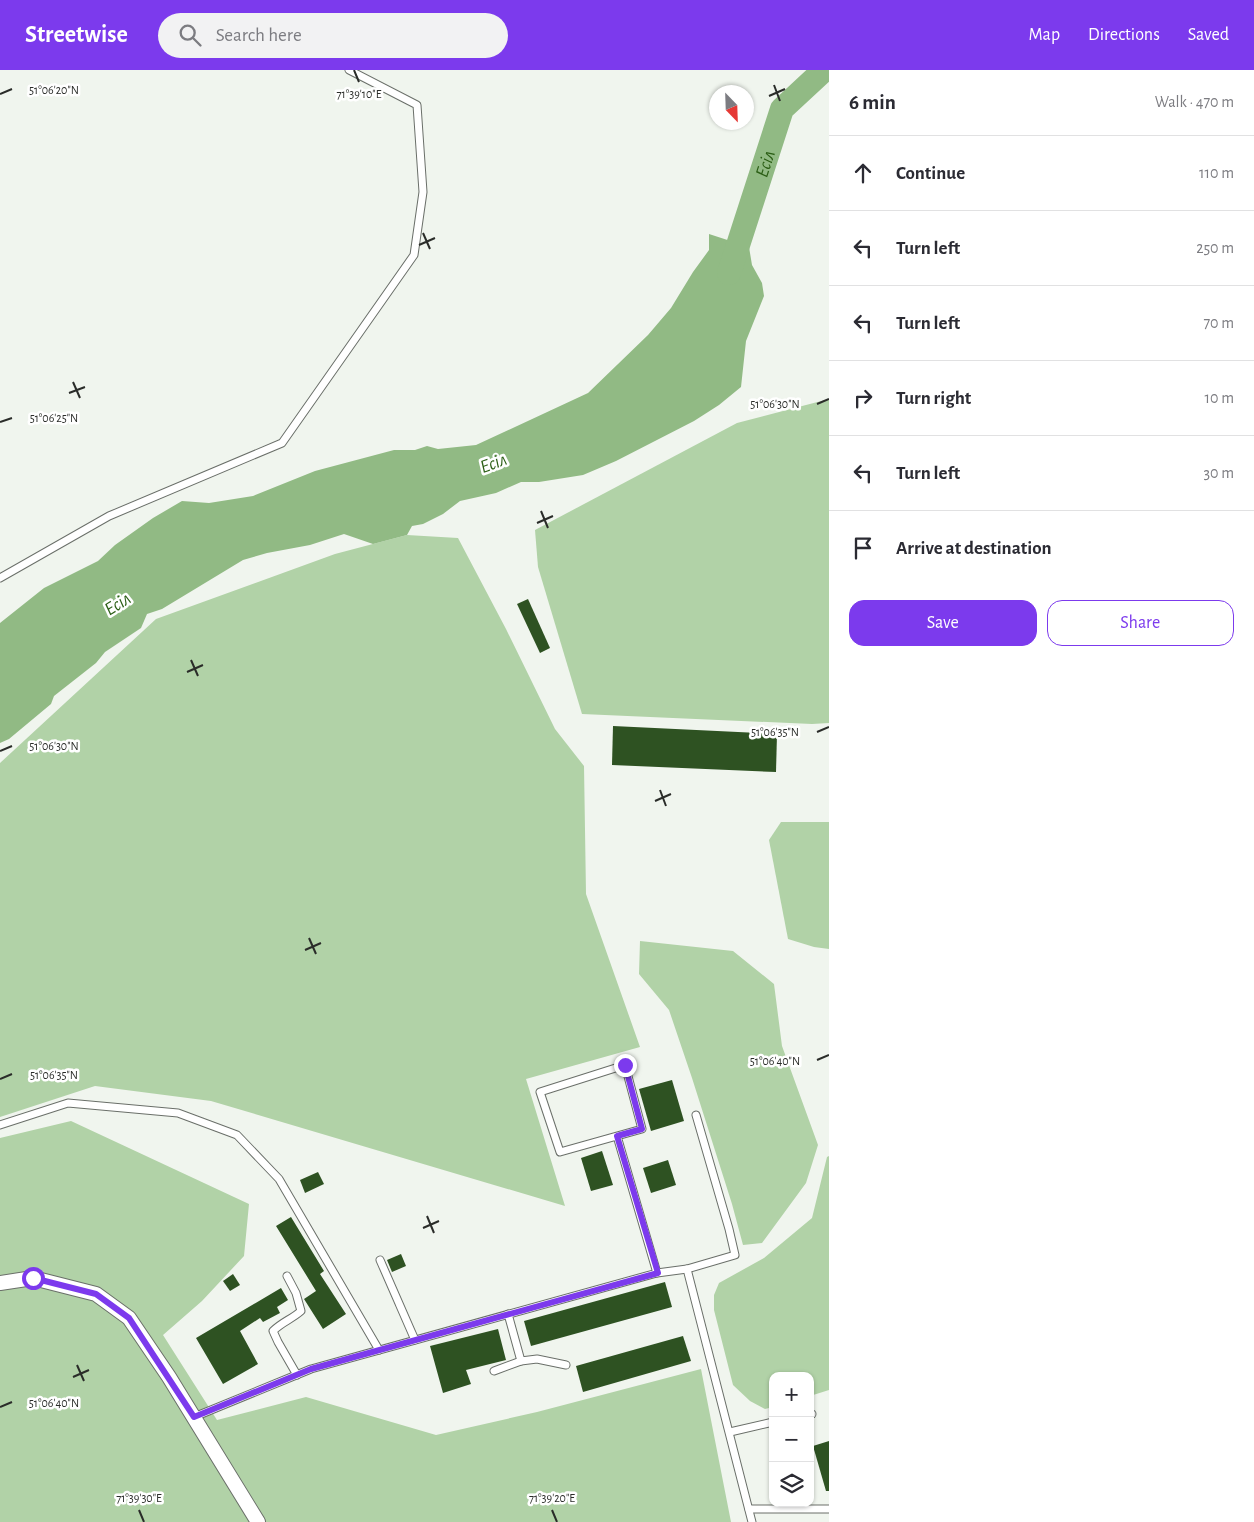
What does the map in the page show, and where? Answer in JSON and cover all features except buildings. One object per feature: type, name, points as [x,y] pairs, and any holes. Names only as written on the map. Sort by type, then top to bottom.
[{"type":"street","points":[[0,1283],[33,1278],[96,1294],[129,1318],[194,1417],[258,1522]]},
{"type":"lane","points":[[0,578],[109,516],[282,443],[414,255],[423,192],[417,105],[349,70]]},
{"type":"lane","points":[[625,1065],[642,1129],[617,1136],[560,1152],[540,1092],[625,1065]]},
{"type":"lane","points":[[0,1125],[68,1103],[178,1113],[237,1135],[280,1179],[379,1350]]},
{"type":"lane","points":[[194,1417],[311,1369],[658,1273],[687,1269],[735,1255],[696,1115]]},
{"type":"lane","points":[[617,1136],[658,1273]]},
{"type":"lane","points":[[380,1260],[415,1340]]},
{"type":"lane","points":[[687,1269],[752,1522]]},
{"type":"lane","points":[[287,1276],[296,1293],[301,1311],[293,1318],[281,1323],[273,1331],[297,1375]]},
{"type":"lane","points":[[508,1314],[521,1361]]},
{"type":"lane","points":[[494,1371],[521,1361],[537,1359],[566,1365]]},
{"type":"lane","points":[[730,1432],[769,1423]]},
{"type":"lane","points":[[749,1509],[829,1510]]},
{"type":"shaded area","points":[[829,399],[829,723],[812,724],[582,714],[538,567],[535,530],[737,423]]},
{"type":"shaded area","points":[[407,535],[458,538],[506,629],[555,729],[584,766],[586,894],[640,1047],[526,1079],[565,1206],[211,1101],[95,1086],[0,1117],[0,763],[156,619],[335,554]]},
{"type":"shaded area","points":[[781,822],[829,822],[829,949],[814,947],[788,939],[769,840]]},
{"type":"shaded area","points":[[640,941],[733,951],[774,984],[782,1046],[818,1145],[806,1183],[762,1243],[743,1245],[732,1204],[669,1010],[639,974]]},
{"type":"shaded area","points":[[71,1121],[249,1204],[244,1256],[202,1301],[163,1335],[217,1420],[306,1397],[436,1435],[537,1412],[701,1369],[731,1522],[0,1522],[0,1138]]},
{"type":"shaded area","points":[[829,1156],[829,1390],[814,1395],[814,1372],[769,1372],[769,1408],[765,1409],[750,1401],[733,1385],[714,1310],[714,1295],[719,1283],[764,1258],[812,1218],[827,1157]]},
{"type":"water","points":[[709,234],[749,247],[752,265],[762,283],[764,296],[746,341],[741,387],[719,405],[694,421],[616,461],[583,475],[539,482],[521,482],[496,493],[460,501],[443,514],[423,524],[412,526],[407,535],[373,544],[344,534],[310,545],[267,553],[243,560],[162,609],[147,614],[141,628],[105,652],[96,663],[54,696],[51,704],[9,739],[0,743],[0,623],[44,588],[98,561],[115,545],[153,518],[182,501],[209,503],[253,496],[315,471],[394,450],[415,450],[427,446],[438,449],[476,445],[588,393],[648,335],[671,308],[709,250]]},
{"type":"waterway","name":"Есіл","points":[[729,273],[782,109],[824,70]]},
{"type":"route","points":[[33,1278],[96,1294],[129,1318],[194,1417],[311,1369],[658,1273],[617,1136],[642,1129],[625,1065]]}]
